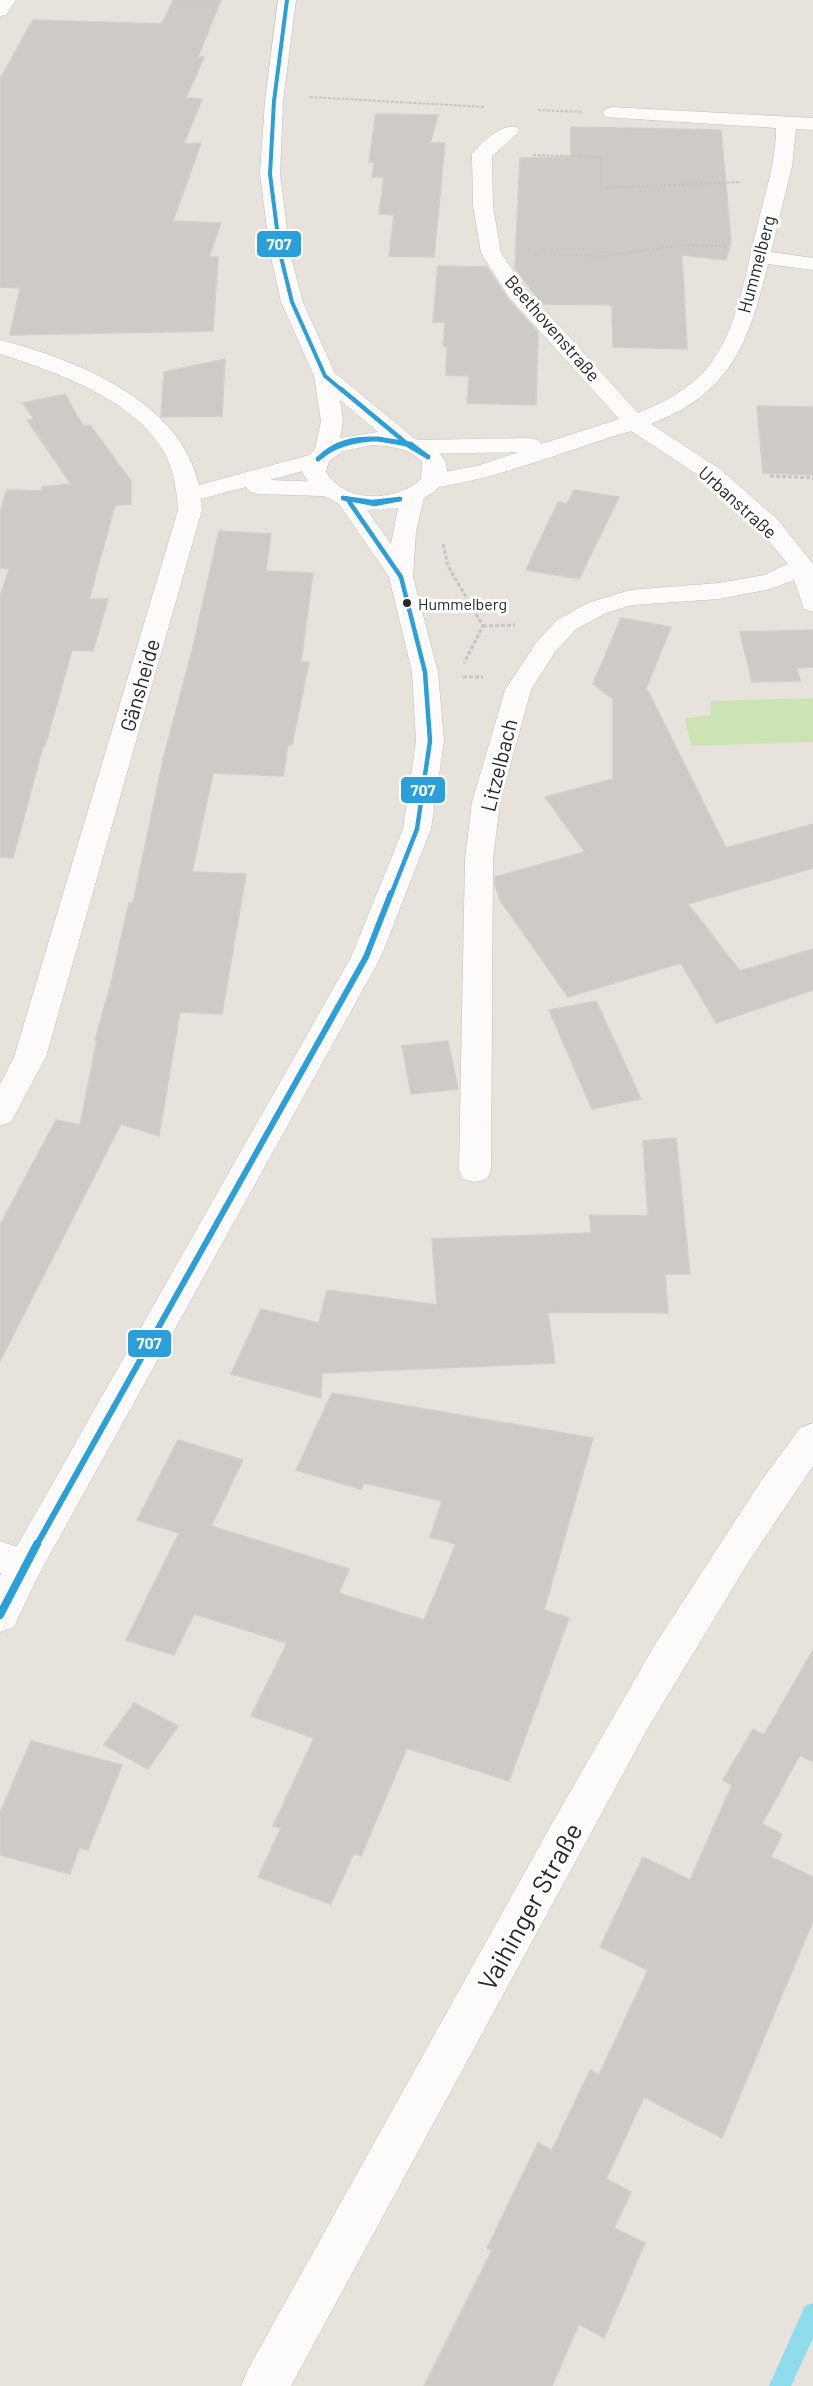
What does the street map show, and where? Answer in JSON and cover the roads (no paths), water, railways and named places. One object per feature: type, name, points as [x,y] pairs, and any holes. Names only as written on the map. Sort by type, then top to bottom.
[{"type":"street","points":[[0,11],[7,0]]},
{"type":"street","points":[[287,0],[274,101],[270,174],[280,253],[292,302],[325,376],[332,421],[313,474],[323,489]]},
{"type":"street","points":[[612,113],[813,124]]},
{"type":"street","name":"Hummelberg","points":[[348,500],[382,503],[422,488],[495,469],[562,444],[635,423],[692,394],[715,372],[731,348],[742,317],[778,183],[786,123]]},
{"type":"street","name":"Beethovenstraße","points":[[510,131],[482,154],[483,206],[491,253],[517,292],[635,423]]},
{"type":"street","points":[[759,256],[813,264]]},
{"type":"street","name":"Gänsheide","points":[[0,347],[40,359],[121,397],[140,410],[177,453],[189,495],[190,510],[30,1057],[4,1100]]},
{"type":"street","points":[[0,1615],[13,1561],[366,957],[417,828],[430,741],[425,672],[401,577],[404,531],[422,488],[435,472],[434,463],[428,454],[412,445],[325,376]]},
{"type":"street","name":"Urbanstraße","points":[[635,423],[712,474],[769,525],[803,567],[813,604]]},
{"type":"street","name":"Hummelberg","points":[[226,486],[321,455],[339,444],[363,439],[390,439],[412,445],[482,448],[562,444]]},
{"type":"street","points":[[189,495],[226,486],[323,489],[348,500],[401,577]]},
{"type":"street","name":"Litzelbach","points":[[475,1170],[479,859],[486,802],[518,690],[545,648],[566,625],[597,608],[630,598],[719,591],[771,581],[803,567]]},
{"type":"street","name":"Vaihinger Straße","points":[[265,2386],[574,1823],[700,1603],[773,1491],[813,1438]]},
{"type":"waterway","points":[[780,2386],[813,2314]]},
{"type":"place","name":"Hummelberg","points":[[407,603]]}]
